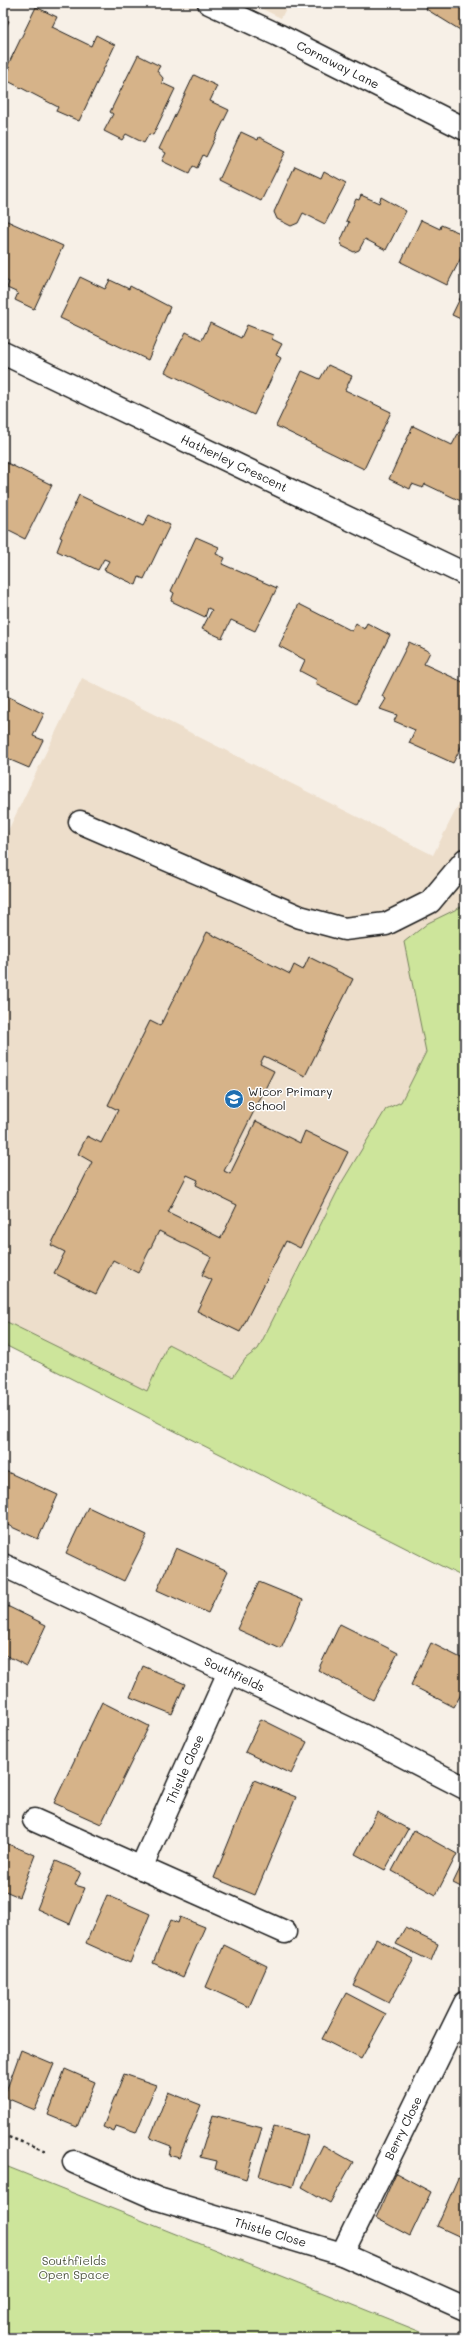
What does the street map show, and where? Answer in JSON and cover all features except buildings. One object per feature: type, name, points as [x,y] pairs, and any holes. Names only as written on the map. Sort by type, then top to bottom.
[{"type":"street","name":"Cornaway Lane","points":[[209,3],[278,35],[465,129]]},
{"type":"street","name":"Hatherley Crescent","points":[[3,353],[465,574]]},
{"type":"street","points":[[80,822],[300,917],[344,929],[386,924],[430,902],[465,860]]},
{"type":"street","name":"Southfields","points":[[3,1565],[364,1736],[465,1788]]},
{"type":"street","name":"Thistle Close","points":[[141,1868],[229,1672]]},
{"type":"street","points":[[34,1820],[285,1932]]},
{"type":"street","name":"Berry Close","points":[[342,2254],[465,2002]]},
{"type":"street","name":"Thistle Close","points":[[74,2162],[158,2199],[342,2254],[465,2309]]},
{"type":"path","points":[[3,2135],[74,2162]]},
{"type":"shaded area","points":[[250,3],[289,3],[281,18]]},
{"type":"shaded area","name":"Wicor Primary School","points":[[82,678],[433,855],[465,792],[465,1578],[3,1344],[3,841]]},
{"type":"green space","points":[[465,905],[465,1578],[3,1344],[3,1320],[147,1391],[168,1344],[233,1377],[246,1358],[258,1349],[342,1182],[386,1109],[401,1102],[426,1052],[404,942],[428,923]]},
{"type":"green space","name":"Southfields Open Space","points":[[3,2165],[436,2338],[3,2338]]},
{"type":"place","name":"Wicor Primary School","points":[[234,1099]]}]
